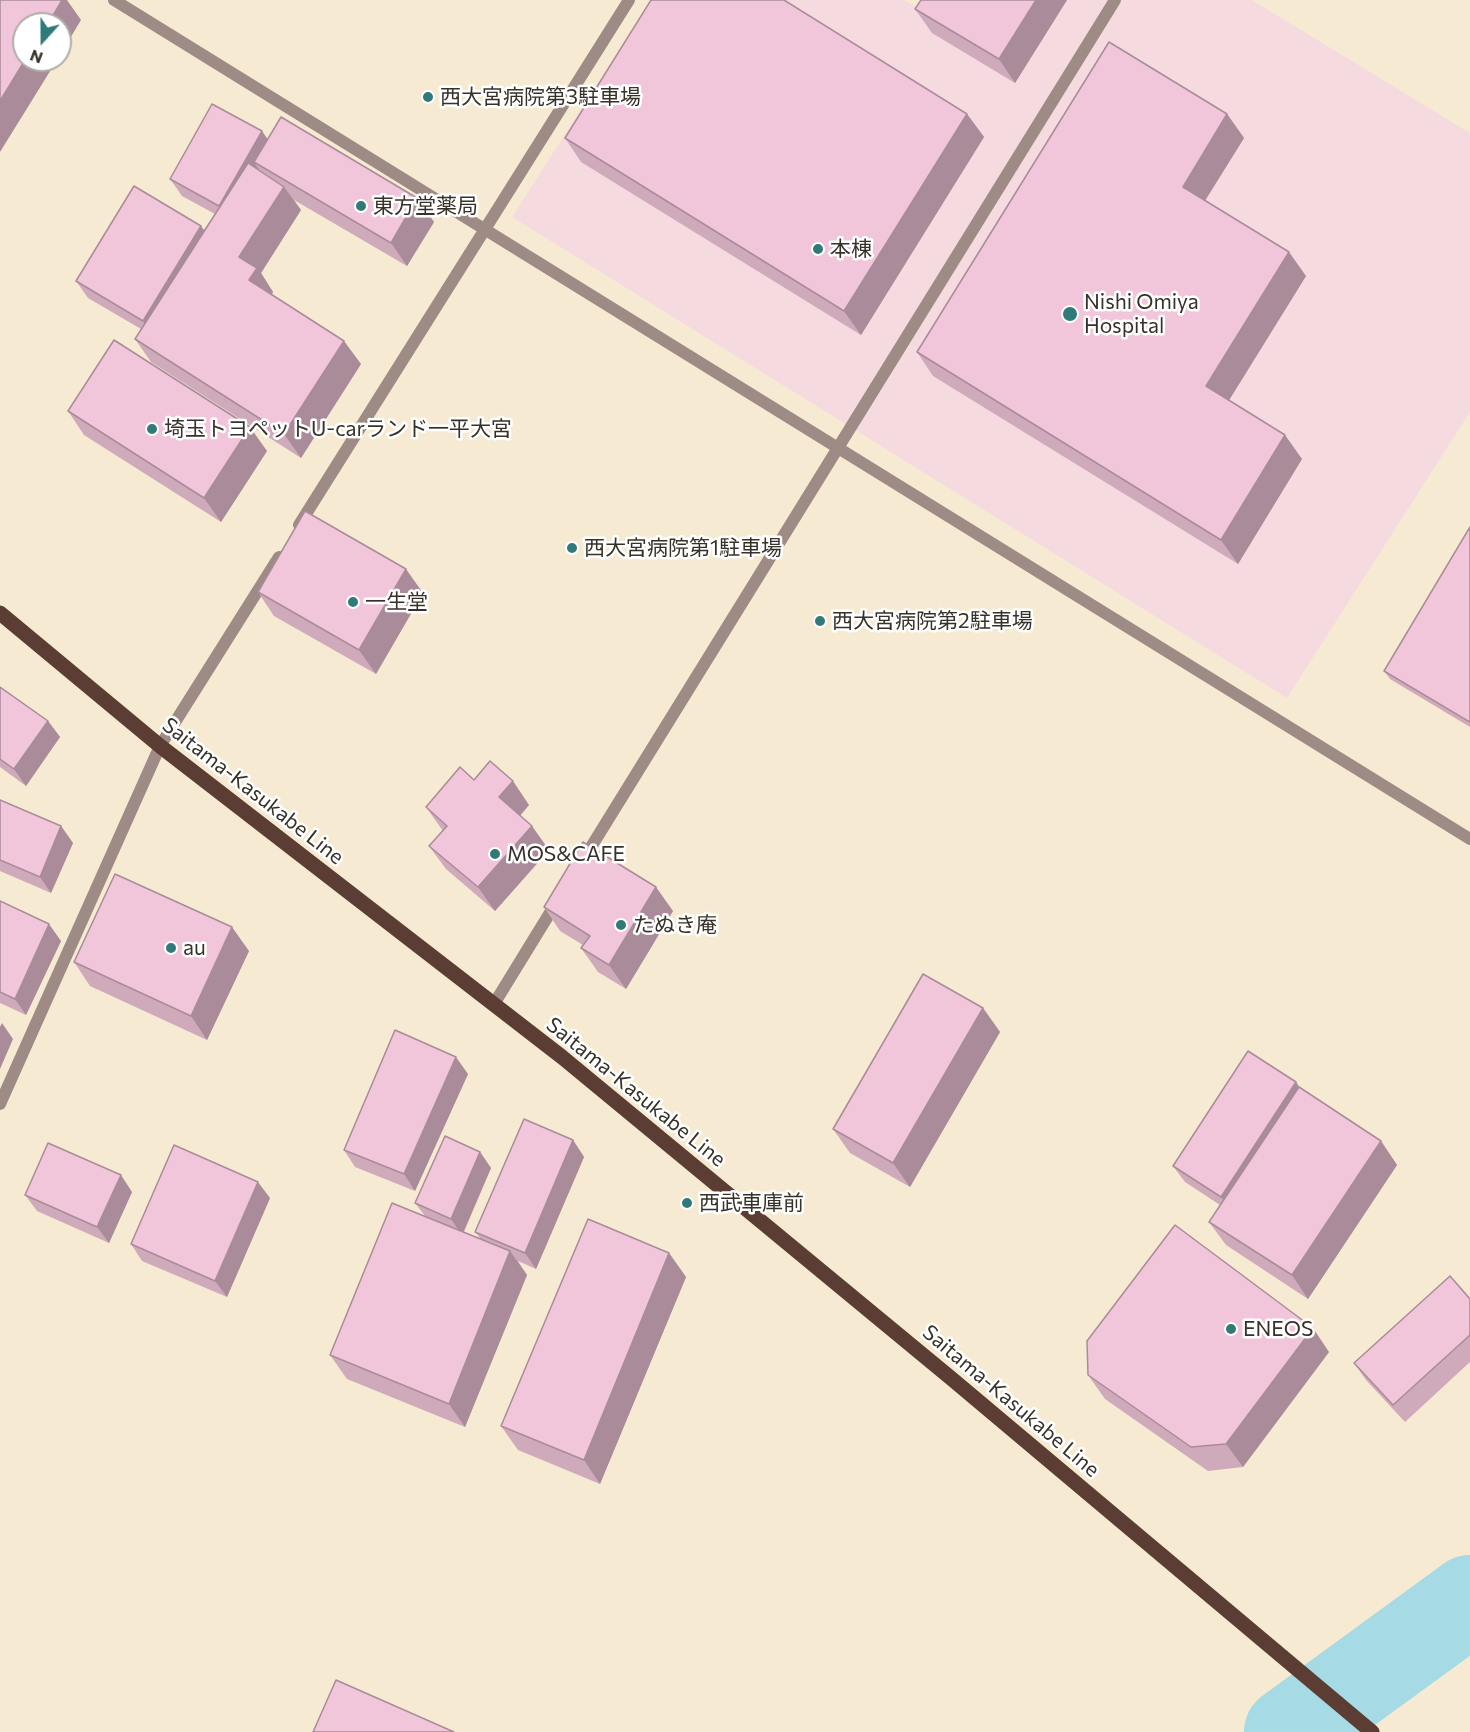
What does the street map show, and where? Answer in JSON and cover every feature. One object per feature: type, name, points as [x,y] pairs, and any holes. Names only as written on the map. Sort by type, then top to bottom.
[{"type":"main road","name":"Saitama-Kasukabe Line","points":[[0,613],[160,746],[562,1057],[1371,1732]]},
{"type":"street","points":[[114,0],[1470,839]]},
{"type":"street","points":[[0,1104],[160,746],[629,0]]},
{"type":"street","points":[[575,873],[1115,0]]},
{"type":"street","points":[[494,1005],[563,893]]},
{"type":"shaded area","name":"Nishi Omiya Hospital","points":[[651,0],[904,0],[924,11],[931,0],[1252,0],[1470,133],[1470,412],[1287,698],[512,217]]},
{"type":"building","points":[[0,0],[62,0],[55,12],[12,12],[12,72],[18,72],[0,101]]},
{"type":"building","name":"本棟","points":[[651,0],[784,0],[967,114],[844,311],[565,138]]},
{"type":"building","points":[[921,0],[1036,0],[999,59],[915,9]]},
{"type":"building","points":[[1109,42],[1227,114],[1183,187],[1289,252],[1206,386],[1285,435],[1221,540],[917,352]]},
{"type":"building","points":[[212,104],[262,131],[219,206],[170,179]]},
{"type":"building","points":[[281,117],[417,198],[391,243],[254,162]]},
{"type":"building","points":[[248,163],[284,187],[239,257],[257,268],[249,280],[344,341],[284,434],[135,339]]},
{"type":"building","points":[[134,186],[201,226],[143,321],[76,281]]},
{"type":"building","points":[[114,340],[250,427],[204,498],[68,411]]},
{"type":"building","points":[[305,511],[406,569],[359,650],[258,592]]},
{"type":"building","points":[[1470,527],[1470,722],[1384,671]]},
{"type":"building","points":[[0,687],[48,721],[14,769],[0,759]]},
{"type":"building","points":[[490,761],[513,781],[499,797],[532,826],[478,887],[429,846],[447,826],[426,807],[460,767],[474,780]]},
{"type":"building","points":[[0,800],[61,826],[40,877],[0,860]]},
{"type":"building","points":[[583,842],[656,887],[609,965],[581,948],[590,936],[544,907]]},
{"type":"building","points":[[115,874],[232,927],[191,1016],[74,962]]},
{"type":"building","points":[[0,901],[49,924],[15,999],[0,992]]},
{"type":"building","points":[[923,974],[983,1008],[893,1163],[833,1129]]},
{"type":"building","points":[[395,1030],[456,1057],[404,1174],[344,1150]]},
{"type":"building","points":[[1248,1051],[1296,1082],[1221,1197],[1173,1166]]},
{"type":"building","points":[[1299,1087],[1381,1141],[1292,1275],[1209,1222]]},
{"type":"building","points":[[524,1119],[573,1140],[525,1253],[475,1232]]},
{"type":"building","points":[[445,1136],[480,1152],[451,1219],[415,1203]]},
{"type":"building","points":[[48,1143],[121,1175],[97,1227],[25,1195]]},
{"type":"building","points":[[174,1145],[258,1182],[215,1281],[131,1244]]},
{"type":"building","points":[[392,1203],[510,1251],[449,1404],[330,1355]]},
{"type":"building","points":[[588,1219],[669,1253],[584,1460],[501,1426]]},
{"type":"building","points":[[1175,1225],[1313,1328],[1226,1444],[1191,1447],[1088,1375],[1087,1341]]},
{"type":"building","points":[[1450,1276],[1470,1299],[1470,1335],[1393,1405],[1354,1363]]},
{"type":"building","points":[[336,1680],[454,1732],[313,1732]]},
{"type":"waterway","points":[[1289,1732],[1470,1600]]},
{"type":"place","name":"西大宮病院第3駐車場","points":[[428,97]]},
{"type":"place","name":"東方堂薬局","points":[[361,206]]},
{"type":"place","name":"本棟","points":[[818,249]]},
{"type":"place","name":"Nishi Omiya Hospital","points":[[1070,314]]},
{"type":"place","name":"埼玉トヨペットU-carランド一平大宮","points":[[152,429]]},
{"type":"place","name":"西大宮病院第1駐車場","points":[[572,548]]},
{"type":"place","name":"一生堂","points":[[353,602]]},
{"type":"place","name":"西大宮病院第2駐車場","points":[[820,621]]},
{"type":"place","name":"MOS&CAFE","points":[[495,854]]},
{"type":"place","name":"たぬき庵","points":[[621,925]]},
{"type":"place","name":"au","points":[[171,948]]},
{"type":"place","name":"西武車庫前","points":[[687,1203]]},
{"type":"place","name":"ENEOS","points":[[1231,1329]]}]
